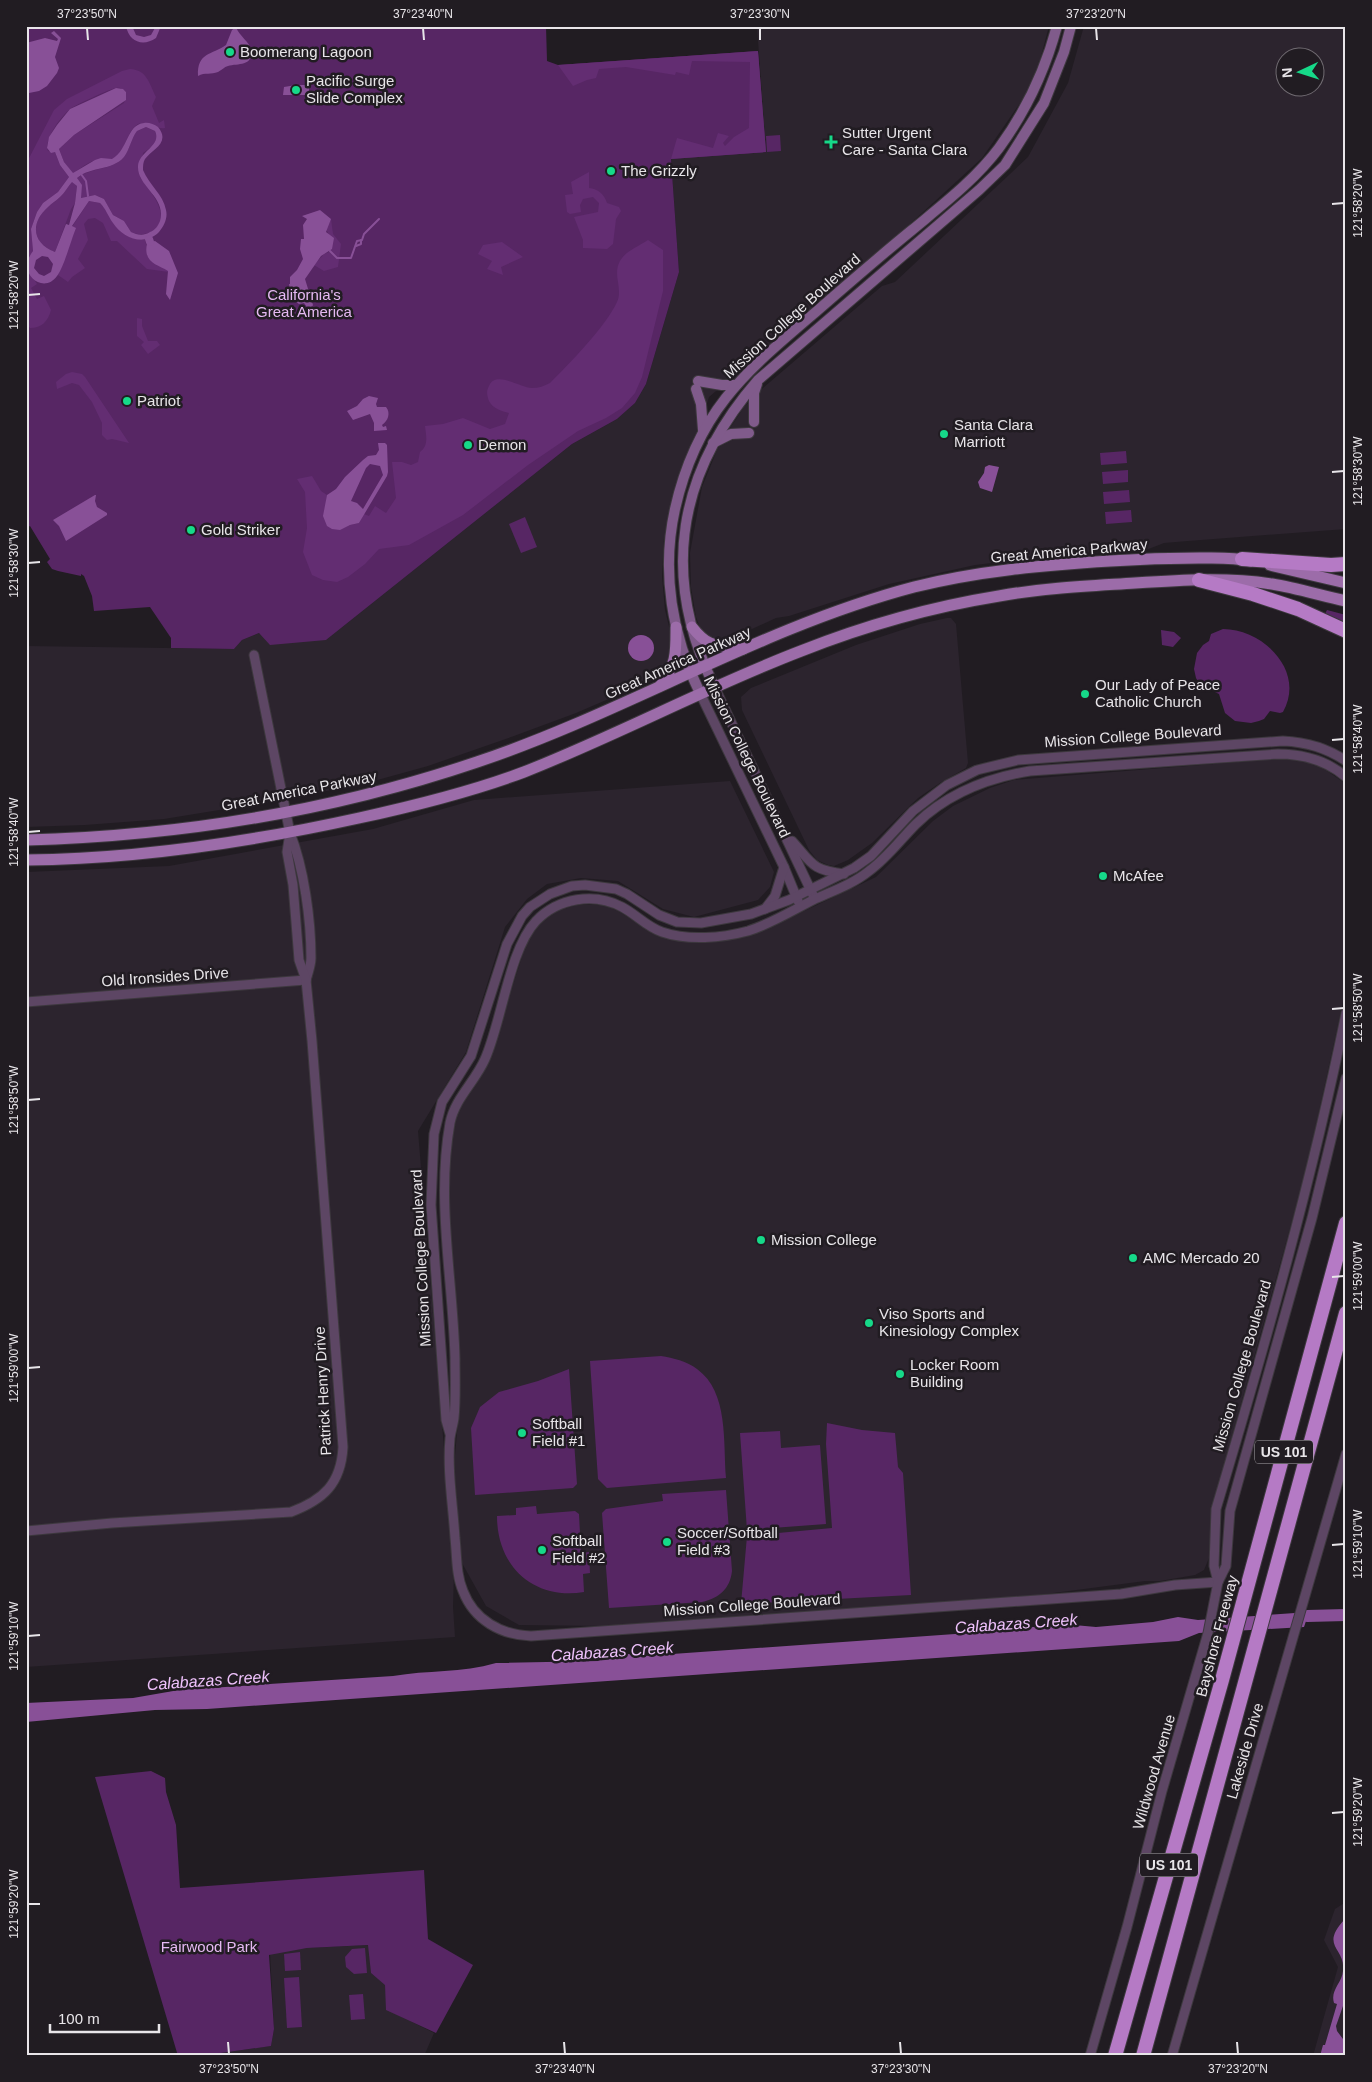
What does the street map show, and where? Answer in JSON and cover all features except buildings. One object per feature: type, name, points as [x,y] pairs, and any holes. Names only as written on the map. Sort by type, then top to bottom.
[{"type":"highway","points":[[1242,559],[1331,565],[1346,564]]},
{"type":"highway","points":[[1199,580],[1253,594],[1298,609],[1346,631]]},
{"type":"highway","name":"Bayshore Freeway","points":[[1115,2056],[1222,1680],[1346,1223]]},
{"type":"highway","name":"US 101","points":[[1143,2056],[1346,1313]]},
{"type":"main road","name":"Mission College Boulevard","points":[[700,693],[690,673],[676,627],[668,572],[670,533],[681,483],[703,431],[735,385],[769,352],[982,168],[998,149],[1027,104],[1040,79],[1057,26]]},
{"type":"main road","name":"Mission College Boulevard","points":[[714,686],[704,666],[688,616],[684,550],[686,528],[695,487],[712,443],[733,410],[758,380],[979,190],[1005,165],[1044,103],[1064,52],[1071,26]]},
{"type":"main road","points":[[754,422],[754,393],[758,380]]},
{"type":"main road","points":[[703,431],[702,410],[697,385],[735,385]]},
{"type":"main road","points":[[712,443],[731,434],[749,433]]},
{"type":"main road","name":"Great America Parkway","points":[[26,840],[150,832],[286,812],[374,793],[475,763],[562,731],[743,649],[837,612],[914,587],[1000,571],[1154,558],[1242,559],[1346,583]]},
{"type":"main road","points":[[26,860],[164,852],[290,833],[407,807],[512,776],[605,738],[714,686],[846,634],[910,615],[1001,595],[1108,585],[1199,580],[1240,580],[1274,584],[1346,601]]},
{"type":"main road","points":[[658,689],[674,665],[676,627]]},
{"type":"main road","points":[[692,628],[709,645],[743,649]]},
{"type":"street","name":"Patrick Henry Drive","points":[[26,1531],[122,1522],[281,1514],[316,1501],[334,1480],[341,1462],[343,1447],[306,980],[299,960],[293,885],[286,852],[290,833],[254,655]]},
{"type":"street","name":"Mission College Boulevard","points":[[714,686],[785,834],[814,900]]},
{"type":"street","name":"Mission College Boulevard","points":[[700,693],[784,867],[800,907]]},
{"type":"street","name":"Mission College Boulevard","points":[[1218,1582],[1175,1585],[1121,1594],[531,1636],[515,1635],[496,1628],[480,1617],[470,1606],[462,1591],[458,1570],[450,1471],[450,1435],[446,1420],[431,1205],[432,1146],[438,1113],[445,1095],[471,1056],[511,932],[522,916],[540,900],[562,889],[586,885],[616,889],[659,915],[687,923],[734,918],[765,909],[844,874],[866,860],[899,824],[935,793],[971,773],[1003,763],[1037,758],[1283,741],[1310,744],[1325,749],[1346,761]]},
{"type":"street","name":"Mission College Boulevard","points":[[450,1435],[454,1420],[455,1361],[444,1184],[451,1119],[460,1097],[484,1060],[520,948],[531,927],[552,908],[586,898],[610,902],[622,907],[651,928],[680,936],[696,937],[746,931],[859,878],[890,853],[914,826],[939,805],[979,784],[1014,774],[1285,754],[1306,756],[1324,762],[1346,777]]},
{"type":"street","points":[[785,834],[814,866],[825,871],[844,874]]},
{"type":"street","points":[[765,909],[775,896],[784,867]]},
{"type":"street","name":"Old Ironsides Drive","points":[[26,1002],[306,980]]},
{"type":"street","name":"Mission College Boulevard","points":[[1218,1582],[1214,1566],[1216,1509],[1310,1175],[1331,1089],[1346,1013]]},
{"type":"street","name":"Mission College Boulevard","points":[[1218,1582],[1226,1566],[1230,1511],[1312,1218],[1346,1078]]},
{"type":"street","name":"Lakeside Drive","points":[[1172,2056],[1346,1454]]},
{"type":"street","name":"Wildwood Avenue","points":[[1090,2056],[1127,1927],[1162,1791],[1208,1633],[1218,1582]]},
{"type":"shaded area","points":[[126,26],[132,26],[136,35],[144,37],[151,35],[156,26],[161,26],[156,38],[151,41],[142,42],[130,36]]},
{"type":"shaded area","points":[[757,26],[1049,26],[1034,83],[982,158],[885,247],[709,397],[664,539],[662,577],[665,610],[674,647],[662,676],[576,713],[514,736],[428,766],[363,784],[164,819],[26,827],[26,646],[234,649],[242,640],[259,633],[267,639],[326,640],[572,444],[617,419],[635,403],[646,384],[679,272],[671,159],[766,152]]},
{"type":"shaded area","points":[[1084,26],[1346,26],[1346,529],[1164,543],[1146,550],[1064,554],[975,565],[889,584],[789,616],[776,618],[730,639],[712,640],[702,633],[696,617],[691,587],[690,553],[702,487],[717,450],[728,431],[744,407],[763,388],[882,286],[895,282],[1028,157],[1068,83]]},
{"type":"shaded area","name":"Boomerang Lagoon","points":[[236,27],[250,47],[250,59],[244,63],[227,66],[215,73],[198,76],[198,68],[203,58],[226,45],[232,30]]},
{"type":"shaded area","points":[[54,31],[61,38],[55,57],[59,68],[57,73],[47,86],[26,96],[26,43],[45,38],[57,41],[58,39],[51,33]]},
{"type":"shaded area","points":[[758,51],[766,152],[671,159],[677,138],[713,148],[718,133],[729,136],[723,143],[725,146],[734,137],[749,128],[750,62],[692,61],[689,75],[676,72],[675,75],[626,67],[599,69],[596,78],[573,86],[558,65]]},
{"type":"shaded area","points":[[130,69],[140,72],[147,78],[156,97],[152,106],[159,123],[164,120],[165,128],[159,128],[146,123],[138,124],[133,128],[116,157],[111,160],[90,162],[73,174],[64,162],[59,149],[74,135],[124,103],[126,92],[121,88],[116,88],[85,101],[70,109],[55,127],[47,148],[48,151],[55,152],[60,165],[69,177],[58,192],[43,203],[37,212],[31,229],[33,251],[29,257],[27,269],[37,284],[31,288],[37,299],[44,296],[51,310],[44,323],[38,327],[30,328],[26,323],[26,194],[30,183],[26,164],[54,110],[67,99],[122,71]]},
{"type":"shaded area","name":"Pacific Surge Slide Complex","points":[[309,85],[309,95],[283,95],[284,87]]},
{"type":"shaded area","points":[[116,88],[123,89],[126,92],[126,100],[74,135],[59,149],[64,162],[73,173],[95,160],[101,158],[112,159],[118,155],[130,133],[138,125],[147,123],[158,127],[162,137],[161,142],[145,159],[143,170],[162,199],[166,210],[166,219],[161,230],[153,237],[140,240],[134,239],[117,228],[100,203],[89,201],[72,226],[76,228],[60,272],[51,281],[39,283],[29,274],[27,267],[28,259],[33,251],[31,229],[37,212],[43,203],[58,192],[69,177],[60,165],[55,152],[51,153],[47,148],[49,137],[70,109]],"holes":[[[146,127],[155,131],[156,136],[153,145],[139,161],[139,173],[156,199],[161,213],[160,221],[156,228],[140,235],[131,232],[124,221],[113,215],[104,199],[95,195],[81,198],[82,185],[77,178],[83,174],[114,165],[124,157],[137,131]],[[72,182],[77,186],[69,225],[66,224],[55,252],[47,248],[38,238],[36,226],[42,213],[62,195]],[[42,256],[48,257],[53,264],[51,272],[44,276],[39,274],[34,268],[36,260]]]},
{"type":"shaded area","points":[[146,127],[155,131],[157,137],[154,145],[143,153],[140,177],[158,205],[161,212],[161,220],[158,226],[151,232],[138,234],[131,232],[124,221],[113,215],[104,199],[95,195],[81,198],[77,178],[119,161],[126,154],[137,131]]},
{"type":"shaded area","points":[[589,172],[589,188],[600,192],[607,203],[619,207],[621,211],[616,219],[613,244],[607,249],[583,248],[583,240],[574,217],[598,212],[599,203],[593,197],[583,199],[580,205],[581,212],[570,214],[567,212],[565,195],[573,194],[571,182]]},
{"type":"shaded area","points":[[72,181],[77,186],[75,203],[55,252],[48,249],[39,240],[36,234],[37,222],[45,209],[62,195]]},
{"type":"shaded area","points":[[89,201],[100,203],[124,233],[130,237],[145,240],[148,252],[160,266],[169,272],[147,269],[117,241],[111,241],[103,223],[95,218],[88,219],[84,224],[88,240],[78,259],[85,268],[68,282],[58,275],[75,228],[72,227]]},
{"type":"shaded area","points":[[320,210],[331,219],[326,232],[334,238],[332,249],[321,256],[305,279],[313,305],[309,310],[304,303],[299,304],[291,298],[289,284],[290,277],[297,270],[303,259],[300,249],[301,239],[304,239],[303,225],[307,219],[302,216]]},
{"type":"shaded area","points":[[331,219],[333,234],[341,244],[338,267],[324,271],[314,265],[324,254],[329,252],[329,235],[326,229]]},
{"type":"shaded area","points":[[648,240],[663,250],[663,291],[642,377],[635,393],[622,408],[578,431],[528,465],[463,515],[409,545],[379,549],[365,564],[348,577],[337,582],[323,580],[312,575],[303,552],[307,528],[305,492],[297,479],[312,476],[321,491],[327,495],[324,511],[343,528],[359,523],[364,514],[369,516],[375,506],[386,513],[396,498],[392,462],[402,462],[411,465],[418,462],[420,452],[426,444],[425,426],[443,424],[463,418],[490,429],[505,424],[509,413],[495,408],[489,401],[487,390],[492,381],[509,381],[532,388],[550,383],[587,344],[612,312],[619,297],[617,273],[620,260]]},
{"type":"shaded area","points":[[155,241],[169,251],[178,273],[170,300],[166,294],[168,271],[152,262],[147,255],[147,243]]},
{"type":"shaded area","points":[[502,242],[523,257],[501,267],[503,275],[487,269],[492,261],[478,254],[483,245]]},
{"type":"shaded area","points":[[137,318],[142,319],[142,326],[148,341],[157,341],[160,345],[148,354],[141,345],[144,342],[137,336]]},
{"type":"shaded area","points":[[72,372],[82,374],[85,377],[129,443],[112,439],[107,440],[102,435],[102,423],[92,402],[79,385],[72,383],[57,389],[56,382]]},
{"type":"shaded area","points":[[369,396],[378,398],[377,407],[386,407],[388,409],[388,417],[382,425],[383,427],[386,426],[387,430],[374,431],[374,423],[370,414],[353,420],[347,411],[357,406],[363,399]]},
{"type":"shaded area","points":[[378,443],[385,443],[387,445],[387,476],[359,523],[340,530],[327,526],[323,516],[327,495],[336,489],[345,477],[363,460],[368,456],[376,455],[379,450]],"holes":[[[370,464],[380,466],[383,475],[363,509],[357,503],[351,501],[366,468]]]},
{"type":"shaded area","points":[[989,465],[999,467],[992,492],[980,488],[978,482],[984,473],[985,467]]},
{"type":"shaded area","points":[[95,495],[97,507],[107,513],[107,515],[66,541],[59,526],[53,520]]},
{"type":"shaded area","points":[[951,618],[956,624],[968,763],[966,768],[918,798],[872,843],[848,860],[834,866],[817,860],[809,850],[742,710],[741,697],[751,688],[856,645],[920,624]]},
{"type":"shaded area","points":[[641,635],[650,639],[654,648],[650,657],[641,661],[632,657],[628,648],[632,639]]},
{"type":"shaded area","name":"Mission College","points":[[1288,758],[1320,766],[1346,784],[1346,988],[1306,1171],[1212,1508],[1209,1558],[1204,1570],[1195,1575],[1160,1581],[1145,1581],[1038,1595],[605,1626],[519,1625],[486,1606],[462,1563],[454,1466],[458,1422],[459,1344],[449,1212],[450,1153],[457,1114],[491,1053],[524,950],[528,940],[540,924],[549,915],[566,905],[604,905],[620,911],[650,931],[673,940],[686,941],[744,937],[766,929],[876,877],[933,821],[953,806],[990,788],[1014,780]]},
{"type":"shaded area","points":[[730,781],[774,872],[770,887],[758,900],[694,917],[663,909],[618,881],[581,878],[547,884],[527,899],[505,927],[466,1052],[418,1131],[454,1570],[453,1607],[455,1637],[26,1667],[26,872],[169,866],[373,829],[474,800]]},
{"type":"shaded area","points":[[1309,1612],[1304,1627],[1199,1633],[1179,1641],[207,1709],[155,1710],[26,1722],[26,1703],[133,1698],[179,1690],[393,1676],[457,1670],[496,1663],[598,1661],[620,1653],[644,1656],[983,1632],[1063,1624],[1096,1627],[1153,1622],[1178,1617],[1198,1620]]},
{"type":"shaded area","points":[[1346,1902],[1346,2056],[1313,2056],[1338,1967],[1324,1940],[1335,1909]]},
{"type":"shaded area","points":[[1346,1918],[1346,1991],[1336,2026],[1337,2031],[1346,2043],[1346,2056],[1320,2056],[1337,2004],[1334,2003],[1333,1998],[1343,1971],[1343,1963],[1335,1946],[1334,1935]]},
{"type":"shaded area","points":[[369,1945],[371,1973],[385,1984],[388,2010],[434,2033],[424,2056],[220,2056],[220,2053],[271,2046],[274,2029],[270,1953],[307,1948]]},
{"type":"green space","name":"California's Great America","points":[[26,26],[546,26],[547,61],[558,65],[758,51],[766,152],[671,159],[679,272],[646,384],[635,403],[617,419],[572,444],[326,640],[270,645],[259,633],[242,640],[234,649],[171,648],[171,638],[150,607],[94,611],[92,596],[84,576],[52,569],[47,562],[50,559],[30,526],[26,528],[26,498],[28,490],[26,490]]},
{"type":"green space","points":[[780,135],[781,151],[767,152],[766,136]]},
{"type":"green space","points":[[1126,451],[1127,463],[1101,465],[1100,453]]},
{"type":"green space","points":[[1128,470],[1128,482],[1103,484],[1102,472]]},
{"type":"green space","points":[[1129,490],[1130,502],[1104,504],[1103,492]]},
{"type":"green space","points":[[1131,510],[1132,522],[1106,524],[1105,512]]},
{"type":"green space","points":[[525,517],[537,547],[521,553],[509,524]]},
{"type":"green space","points":[[1327,610],[1346,615],[1346,624],[1325,614]]},
{"type":"green space","points":[[1223,629],[1238,631],[1252,636],[1266,644],[1277,655],[1285,668],[1289,682],[1289,697],[1283,712],[1270,711],[1264,719],[1251,723],[1235,721],[1225,713],[1219,694],[1200,685],[1194,669],[1197,653],[1209,641],[1211,634]]},
{"type":"green space","points":[[1161,630],[1174,632],[1181,638],[1173,647],[1162,645]]},
{"type":"green space","points":[[661,1356],[680,1360],[693,1366],[707,1379],[715,1391],[724,1434],[726,1478],[607,1488],[598,1479],[590,1361]]},
{"type":"green space","name":"Softball Field #1","points":[[569,1369],[577,1484],[573,1488],[475,1495],[471,1428],[480,1407],[499,1392],[538,1381]]},
{"type":"green space","points":[[827,1423],[862,1430],[895,1433],[898,1467],[903,1473],[911,1595],[741,1604],[747,1536],[832,1528],[826,1444]]},
{"type":"green space","points":[[780,1431],[781,1448],[820,1445],[826,1524],[747,1530],[740,1433]]},
{"type":"green space","name":"Soccer/Softball Field #3","points":[[726,1490],[732,1571],[729,1583],[723,1592],[714,1598],[702,1602],[609,1608],[602,1513],[606,1509],[663,1501],[662,1494]]},
{"type":"green space","name":"Softball Field #2","points":[[536,1506],[537,1514],[575,1511],[579,1514],[581,1553],[589,1552],[590,1573],[583,1574],[584,1592],[566,1593],[549,1591],[534,1585],[511,1565],[499,1534],[497,1516],[516,1515],[516,1508]]},
{"type":"green space","name":"Fairwood Park","points":[[151,1771],[165,1778],[166,1792],[176,1825],[180,1888],[424,1870],[428,1939],[473,1965],[436,2033],[386,2010],[385,1985],[371,1973],[368,1945],[307,1948],[269,1955],[274,2029],[271,2046],[221,2053],[220,2056],[178,2056],[95,1777]]},
{"type":"green space","points":[[365,1948],[367,1973],[354,1974],[346,1967],[345,1957],[352,1949]]},
{"type":"green space","points":[[300,1952],[301,1970],[285,1971],[284,1954]]},
{"type":"green space","points":[[299,1977],[302,2027],[287,2028],[284,1978]]},
{"type":"green space","points":[[363,1994],[365,2019],[351,2020],[349,1995]]},
{"type":"waterway","points":[[81,174],[86,181],[88,196]]},
{"type":"waterway","points":[[330,251],[337,258],[351,258],[357,241],[362,240],[364,234],[379,219]]},
{"type":"waterway","points":[[356,246],[361,244],[361,240]]},
{"type":"waterway","name":"Calabazas Creek","points":[[1307,1616],[1346,1615]]},
{"type":"place","name":"Boomerang Lagoon","points":[[230,52]]},
{"type":"place","name":"Pacific Surge Slide Complex","points":[[296,90]]},
{"type":"place","name":"Sutter Urgent Care - Santa Clara","points":[[831,142]]},
{"type":"place","name":"The Grizzly","points":[[611,171]]},
{"type":"place","name":"Patriot","points":[[127,401]]},
{"type":"place","name":"Santa Clara Marriott","points":[[944,434]]},
{"type":"place","name":"Demon","points":[[468,445]]},
{"type":"place","name":"Gold Striker","points":[[191,530]]},
{"type":"place","name":"Our Lady of Peace Catholic Church","points":[[1085,694]]},
{"type":"place","name":"McAfee","points":[[1103,876]]},
{"type":"place","name":"Mission College","points":[[761,1240]]},
{"type":"place","name":"AMC Mercado 20","points":[[1133,1258]]},
{"type":"place","name":"Viso Sports and Kinesiology Complex","points":[[869,1323]]},
{"type":"place","name":"Locker Room Building","points":[[900,1374]]},
{"type":"place","name":"Softball Field #1","points":[[522,1433]]},
{"type":"place","name":"Soccer/Softball Field #3","points":[[667,1542]]},
{"type":"place","name":"Softball Field #2","points":[[542,1550]]}]
